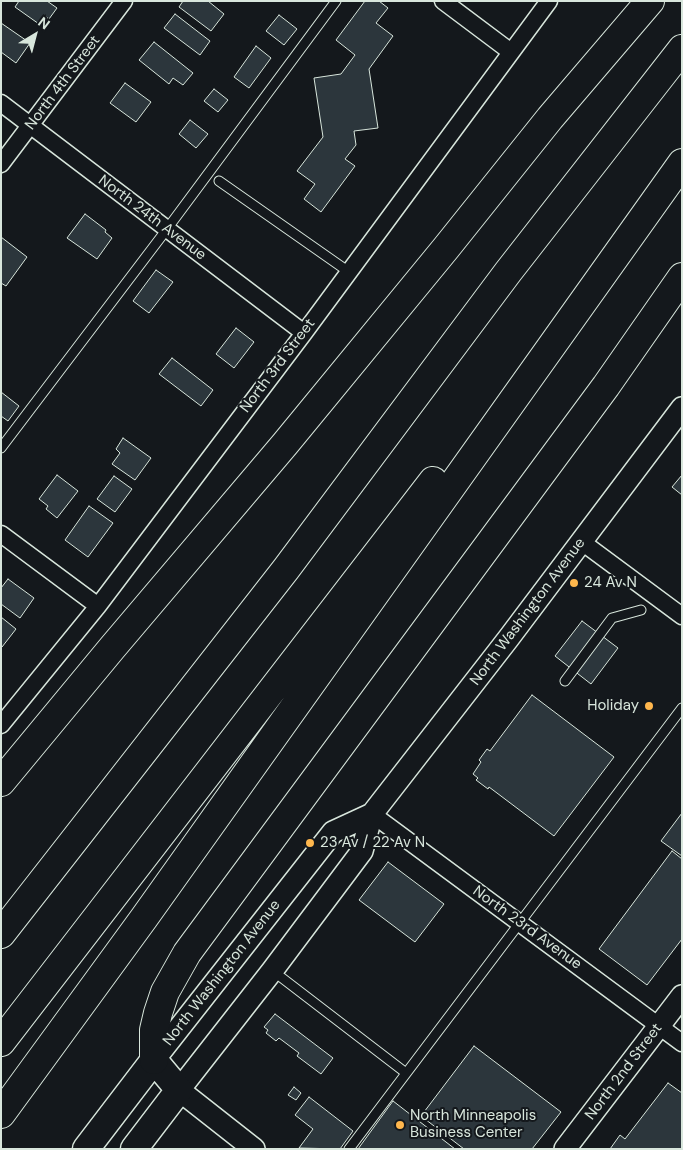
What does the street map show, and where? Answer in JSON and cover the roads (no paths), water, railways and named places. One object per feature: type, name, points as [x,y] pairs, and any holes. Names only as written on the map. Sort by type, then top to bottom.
[{"type":"highway","points":[[1,782],[292,436],[550,118],[650,1]]},
{"type":"highway","points":[[1,934],[286,569],[508,272],[682,49]]},
{"type":"highway","points":[[1,1042],[682,158]]},
{"type":"highway","points":[[1,1114],[144,918],[682,163]]},
{"type":"highway","points":[[154,1060],[154,1030],[158,1013],[165,992],[187,953],[606,386],[682,277]]},
{"type":"highway","points":[[1,904],[149,745]]},
{"type":"main road","points":[[154,1060],[179,1090]]},
{"type":"main road","name":"North Washington Avenue","points":[[86,1149],[154,1060]]},
{"type":"main road","name":"North Washington Avenue","points":[[134,1149],[179,1090]]},
{"type":"street","name":"North 4th Street","points":[[1,164],[124,1]]},
{"type":"street","points":[[443,1],[511,52]]},
{"type":"street","name":"North 3rd Street","points":[[1,725],[98,606],[304,333],[549,1]]},
{"type":"street","name":"North 24th Avenue","points":[[1,103],[304,333]]},
{"type":"street","name":"North Washington Avenue","points":[[179,1090],[362,851],[372,814],[582,542],[682,408]]},
{"type":"street","points":[[1,534],[98,606]]},
{"type":"street","points":[[582,542],[682,616]]},
{"type":"street","name":"North Washington Avenue","points":[[154,1060],[334,832],[372,814]]},
{"type":"street","name":"North 23rd Avenue","points":[[372,814],[682,1043]]},
{"type":"street","name":"North 2nd Street","points":[[565,1149],[682,996]]},
{"type":"street","points":[[179,1090],[254,1149]]},
{"type":"lane","points":[[1,448],[336,1]]},
{"type":"lane","points":[[220,181],[349,272]]},
{"type":"lane","points":[[565,681],[612,618],[641,610]]},
{"type":"lane","points":[[349,1149],[682,708]]},
{"type":"lane","points":[[272,971],[406,1073]]},
{"type":"place","name":"24 Av N","points":[[574,583]]},
{"type":"place","name":"Holiday","points":[[649,706]]},
{"type":"place","name":"23 Av / 22 Av N","points":[[310,843]]},
{"type":"place","name":"North Minneapolis Business Center","points":[[400,1125]]}]
